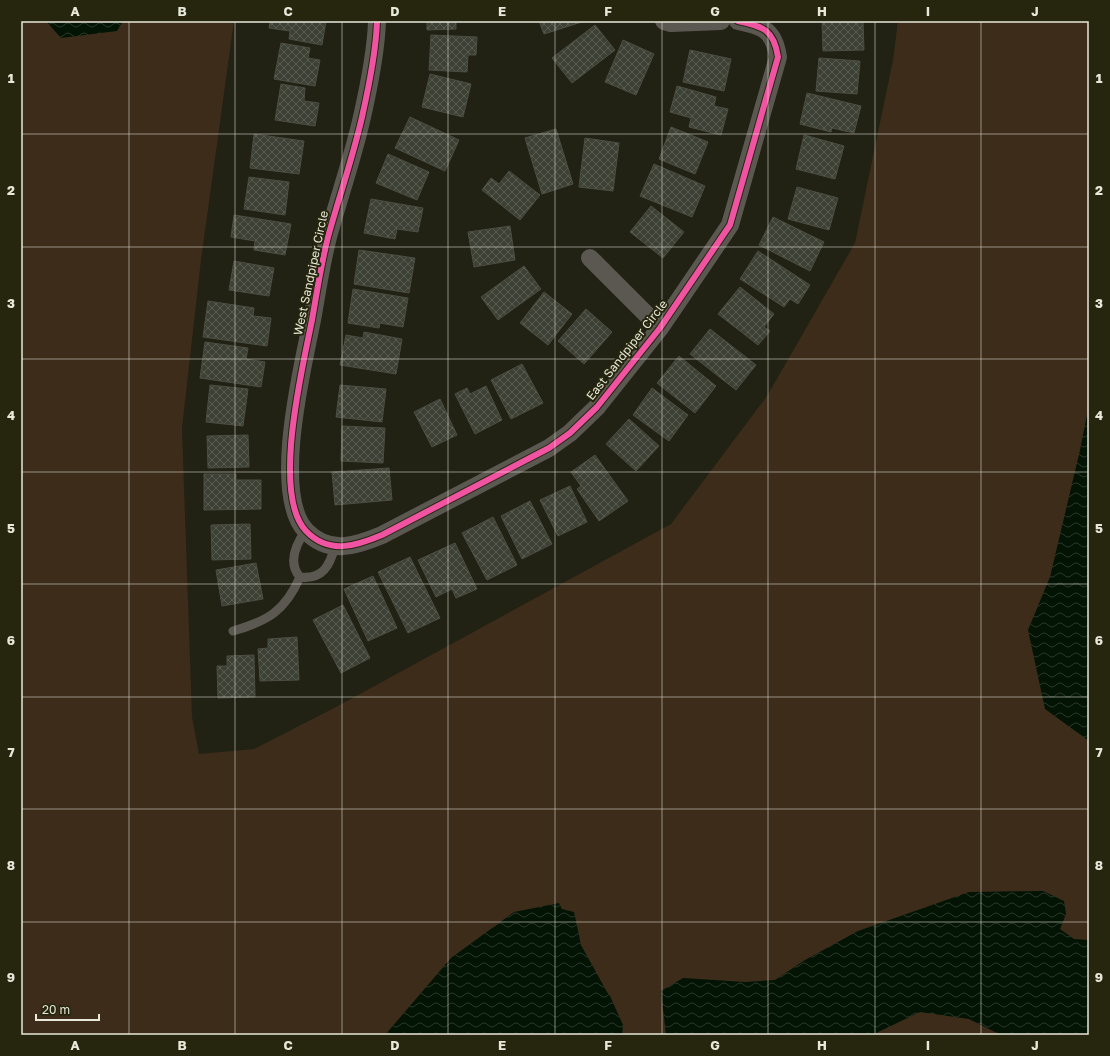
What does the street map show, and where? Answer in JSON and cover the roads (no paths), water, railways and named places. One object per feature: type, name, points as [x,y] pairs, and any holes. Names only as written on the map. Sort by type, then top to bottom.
[{"type":"street","name":"West Sandpiper Circle","points":[[306,530],[296,513],[292,491],[291,430],[328,239],[362,118],[376,37],[377,21]]},
{"type":"street","points":[[664,21],[671,23],[721,21]]},
{"type":"street","name":"East Sandpiper Circle","points":[[306,530],[319,540],[335,546],[355,546],[382,535],[549,448],[570,433],[597,407],[660,328],[730,225],[778,57],[772,34],[755,24],[738,21]]},
{"type":"street","points":[[590,258],[660,328]]},
{"type":"lane","points":[[306,530],[296,548],[293,560],[294,571],[300,577],[309,578],[321,573],[330,562],[335,546]]},
{"type":"lane","points":[[233,631],[270,618],[284,606],[300,577]]},
{"type":"water","points":[[46,21],[123,21],[117,31],[61,38]]},
{"type":"water","points":[[1089,405],[1089,741],[1045,709],[1028,630],[1050,577]]},
{"type":"water","points":[[1043,891],[1064,901],[1066,914],[1060,929],[1074,939],[1089,940],[1089,1035],[1001,1035],[969,1019],[920,1012],[872,1035],[666,1035],[661,991],[683,978],[745,982],[775,980],[805,960],[858,931],[969,892]]},
{"type":"water","points":[[559,903],[562,909],[574,912],[581,945],[610,996],[623,1025],[622,1035],[385,1035],[451,958],[514,912]]}]
